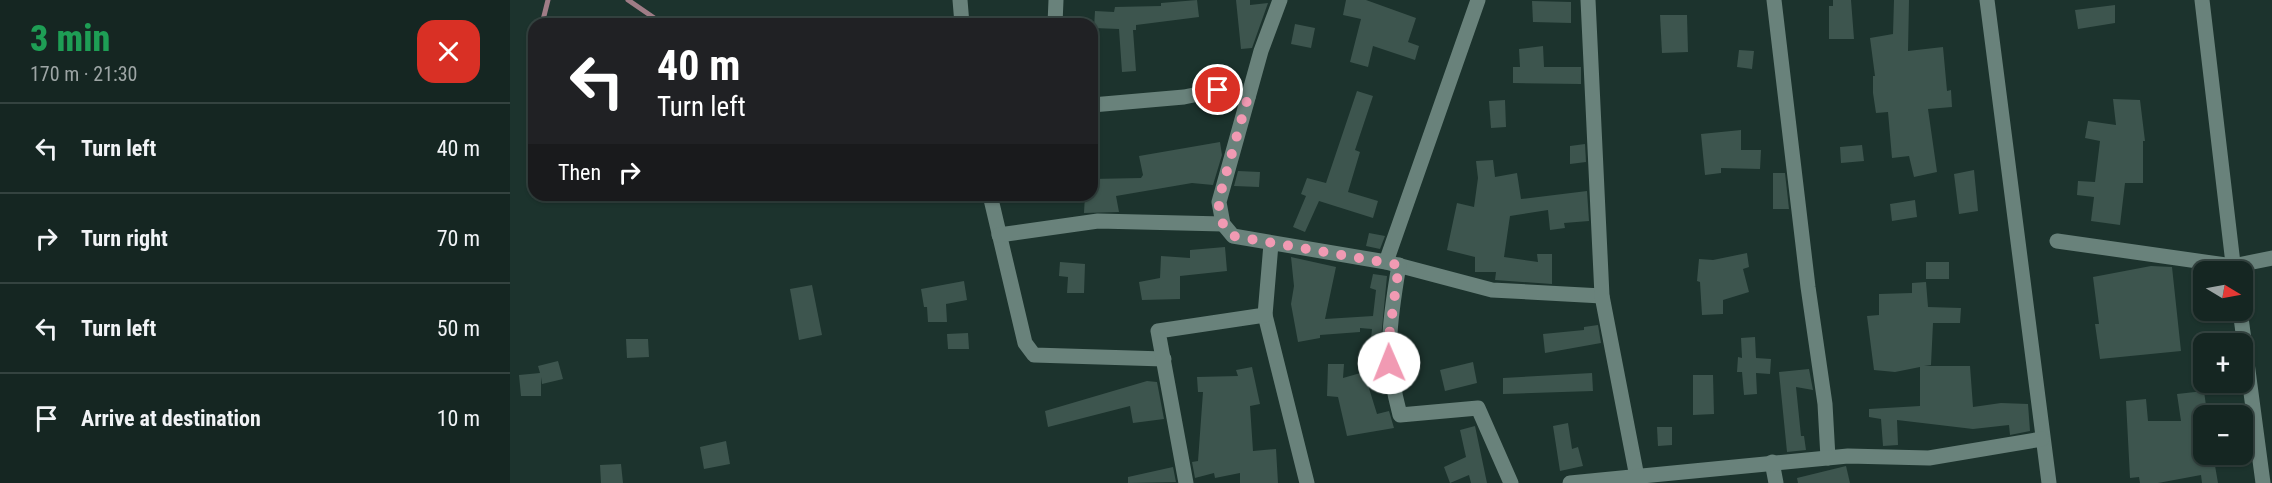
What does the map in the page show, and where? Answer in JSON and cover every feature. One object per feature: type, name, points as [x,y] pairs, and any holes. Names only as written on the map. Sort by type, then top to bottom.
[{"type":"street","points":[[960,0],[962,18]]},
{"type":"street","points":[[1055,18],[1056,0]]},
{"type":"street","points":[[1280,0],[1261,51],[1218,202],[1223,224],[1233,236],[1393,263],[1492,290],[1602,296]]},
{"type":"street","points":[[1478,0],[1393,263],[1388,344],[1391,381],[1400,415],[1478,408],[1511,483]]},
{"type":"street","points":[[1588,0],[1602,296],[1637,477]]},
{"type":"street","points":[[1774,0],[1808,287],[1825,404],[1828,458]]},
{"type":"street","points":[[1988,0],[2049,483]]},
{"type":"street","points":[[2202,0],[2233,261]]},
{"type":"street","points":[[1098,104],[1184,97],[1218,90],[1248,97]]},
{"type":"street","points":[[991,201],[1025,343],[1034,355],[1164,359]]},
{"type":"street","points":[[999,235],[1098,221],[1223,224]]},
{"type":"street","points":[[2057,241],[2193,263]]},
{"type":"street","points":[[1271,244],[1265,315],[1307,483]]},
{"type":"street","points":[[2253,264],[2272,258]]},
{"type":"street","points":[[1186,483],[1158,331],[1265,315]]},
{"type":"street","points":[[2242,321],[2266,461],[2263,483]]},
{"type":"street","points":[[1570,483],[1637,477],[1667,479],[1772,462],[1871,455],[1929,458],[2042,439]]},
{"type":"street","points":[[1772,462],[1776,483]]},
{"type":"building","points":[[1197,0],[1199,17],[1136,25],[1136,30],[1133,30],[1136,71],[1122,72],[1119,29],[1098,28],[1095,11],[1114,12],[1115,7],[1161,6],[1161,3]]},
{"type":"building","points":[[1236,0],[1250,0],[1250,5],[1268,3],[1252,48],[1241,49]]},
{"type":"building","points":[[1346,0],[1366,0],[1416,18],[1408,42],[1419,46],[1415,60],[1373,46],[1368,67],[1350,62],[1361,19],[1343,15]]},
{"type":"building","points":[[1833,0],[1851,0],[1854,39],[1829,39],[1829,6],[1833,6]]},
{"type":"building","points":[[1894,0],[1909,0],[1908,51],[1943,47],[1947,91],[1951,90],[1952,107],[1928,109],[1937,172],[1914,177],[1909,156],[1892,158],[1888,112],[1876,113],[1873,93],[1873,76],[1875,76],[1870,38],[1893,34]]},
{"type":"building","points":[[1532,1],[1571,2],[1571,23],[1533,22]]},
{"type":"building","points":[[2115,5],[2115,23],[2078,29],[2075,10]]},
{"type":"building","points":[[1660,15],[1687,15],[1688,52],[1662,53]]},
{"type":"building","points":[[1295,24],[1315,28],[1311,48],[1291,44]]},
{"type":"building","points":[[1543,46],[1544,67],[1581,67],[1581,84],[1513,83],[1513,67],[1520,67],[1519,49]]},
{"type":"building","points":[[1739,50],[1754,51],[1752,69],[1737,67]]},
{"type":"building","points":[[1357,91],[1373,96],[1355,150],[1360,152],[1348,192],[1378,201],[1373,218],[1319,201],[1305,232],[1293,227],[1306,196],[1301,194],[1307,178],[1326,183]]},
{"type":"building","points":[[2113,99],[2140,100],[2145,141],[2143,141],[2143,183],[2125,183],[2120,225],[2091,221],[2094,197],[2077,195],[2078,181],[2095,182],[2100,141],[2085,138],[2088,121],[2116,125]]},
{"type":"building","points":[[1505,100],[1506,127],[1491,128],[1489,101]]},
{"type":"building","points":[[1741,130],[1741,150],[1761,150],[1760,169],[1721,168],[1721,173],[1705,175],[1701,134]]},
{"type":"building","points":[[1220,142],[1222,155],[1213,185],[1192,183],[1116,196],[1119,212],[1084,213],[1085,201],[1098,201],[1098,179],[1141,178],[1143,175],[1139,156]]},
{"type":"building","points":[[1585,144],[1586,162],[1570,164],[1570,146]]},
{"type":"building","points":[[1862,145],[1864,161],[1841,163],[1840,147]]},
{"type":"building","points":[[1493,160],[1495,177],[1517,173],[1521,199],[1587,191],[1589,221],[1564,223],[1565,228],[1550,230],[1548,210],[1510,216],[1504,257],[1538,262],[1537,254],[1552,254],[1552,284],[1495,280],[1496,272],[1475,272],[1475,257],[1447,250],[1457,203],[1474,207],[1478,178],[1476,161]]},
{"type":"building","points":[[1974,170],[1978,211],[1959,214],[1954,174]]},
{"type":"building","points":[[1238,171],[1260,172],[1259,187],[1234,186]]},
{"type":"building","points":[[1773,173],[1785,173],[1789,209],[1773,209]]},
{"type":"building","points":[[1915,200],[1917,217],[1892,221],[1890,204]]},
{"type":"building","points":[[1369,233],[1385,236],[1380,249],[1366,246]]},
{"type":"building","points":[[1225,247],[1227,271],[1180,276],[1180,299],[1142,300],[1139,282],[1160,278],[1161,256],[1190,258],[1190,250]]},
{"type":"building","points":[[1747,253],[1749,267],[1743,269],[1749,292],[1723,300],[1723,314],[1702,315],[1700,282],[1697,281],[1699,259],[1713,260]]},
{"type":"building","points":[[1291,257],[1336,267],[1325,319],[1373,316],[1376,290],[1370,288],[1373,274],[1387,276],[1380,349],[1370,348],[1372,329],[1360,328],[1360,332],[1320,335],[1320,338],[1298,342],[1291,304],[1294,286]]},
{"type":"building","points":[[1060,262],[1085,264],[1084,293],[1067,293],[1068,277],[1059,276]]},
{"type":"building","points":[[1926,262],[1949,262],[1949,279],[1926,279]]},
{"type":"building","points":[[2151,266],[2172,267],[2181,351],[2100,359],[2095,324],[2099,324],[2093,277]]},
{"type":"building","points":[[964,281],[967,300],[946,304],[947,322],[928,322],[927,307],[924,307],[921,289]]},
{"type":"building","points":[[1926,282],[1928,307],[1961,308],[1960,323],[1933,323],[1931,365],[1924,366],[1970,366],[1973,407],[2001,403],[2028,404],[2030,431],[2010,435],[2009,425],[1973,429],[1897,420],[1898,445],[1883,446],[1881,419],[1869,417],[1869,409],[1920,406],[1920,367],[1895,372],[1874,370],[1867,316],[1879,315],[1879,294],[1912,293],[1912,283]]},
{"type":"building","points":[[812,285],[822,335],[799,340],[790,289]]},
{"type":"building","points":[[1598,325],[1601,343],[1545,353],[1543,334],[1584,330],[1584,327]]},
{"type":"building","points":[[968,333],[969,349],[948,349],[947,334]]},
{"type":"building","points":[[1755,337],[1756,358],[1771,359],[1770,374],[1756,373],[1757,394],[1744,395],[1742,372],[1737,372],[1738,357],[1742,358],[1741,338]]},
{"type":"building","points":[[626,339],[648,339],[649,357],[627,358]]},
{"type":"building","points":[[558,361],[563,379],[542,384],[541,377],[541,396],[521,396],[519,375],[540,373],[538,366]]},
{"type":"building","points":[[1473,362],[1477,383],[1445,391],[1440,370]]},
{"type":"building","points":[[1328,364],[1344,364],[1343,378],[1364,372],[1377,414],[1389,411],[1394,428],[1347,436],[1338,397],[1327,396]]},
{"type":"building","points":[[1252,367],[1260,404],[1250,406],[1253,451],[1276,449],[1278,483],[1240,483],[1240,473],[1215,478],[1214,473],[1195,478],[1192,462],[1198,461],[1203,392],[1198,392],[1197,377],[1238,376],[1236,370]]},
{"type":"building","points":[[1809,369],[1813,390],[1796,387],[1801,436],[1804,436],[1806,450],[1787,452],[1779,372]]},
{"type":"building","points":[[1592,373],[1593,391],[1503,394],[1503,378]]},
{"type":"building","points":[[1693,375],[1713,375],[1714,414],[1693,415]]},
{"type":"building","points":[[1147,381],[1157,382],[1164,419],[1133,423],[1130,406],[1048,427],[1045,411]]},
{"type":"building","points":[[2204,393],[2206,405],[2193,405],[2193,465],[2215,465],[2218,483],[2202,483],[2201,475],[2158,483],[2140,483],[2139,477],[2130,478],[2126,401],[2146,399],[2148,421],[2181,421],[2177,394]]},
{"type":"building","points":[[1568,423],[1572,449],[1578,447],[1583,466],[1560,471],[1553,426]]},
{"type":"building","points":[[1475,426],[1487,483],[1471,483],[1469,475],[1450,483],[1444,467],[1466,457],[1460,430]]},
{"type":"building","points":[[1657,427],[1672,427],[1672,445],[1658,446]]},
{"type":"building","points":[[726,441],[730,464],[704,469],[700,447]]},
{"type":"building","points":[[621,464],[623,483],[601,483],[600,465]]},
{"type":"building","points":[[1846,466],[1850,483],[1798,483],[1797,478]]},
{"type":"building","points":[[1173,467],[1176,482],[1128,483],[1128,477]]},
{"type":"waterway","points":[[544,18],[548,0]]},
{"type":"waterway","points":[[628,0],[654,18]]},
{"type":"route","points":[[1218,90],[1248,97],[1218,202],[1223,224],[1233,236],[1399,265],[1388,344],[1389,363]]}]
